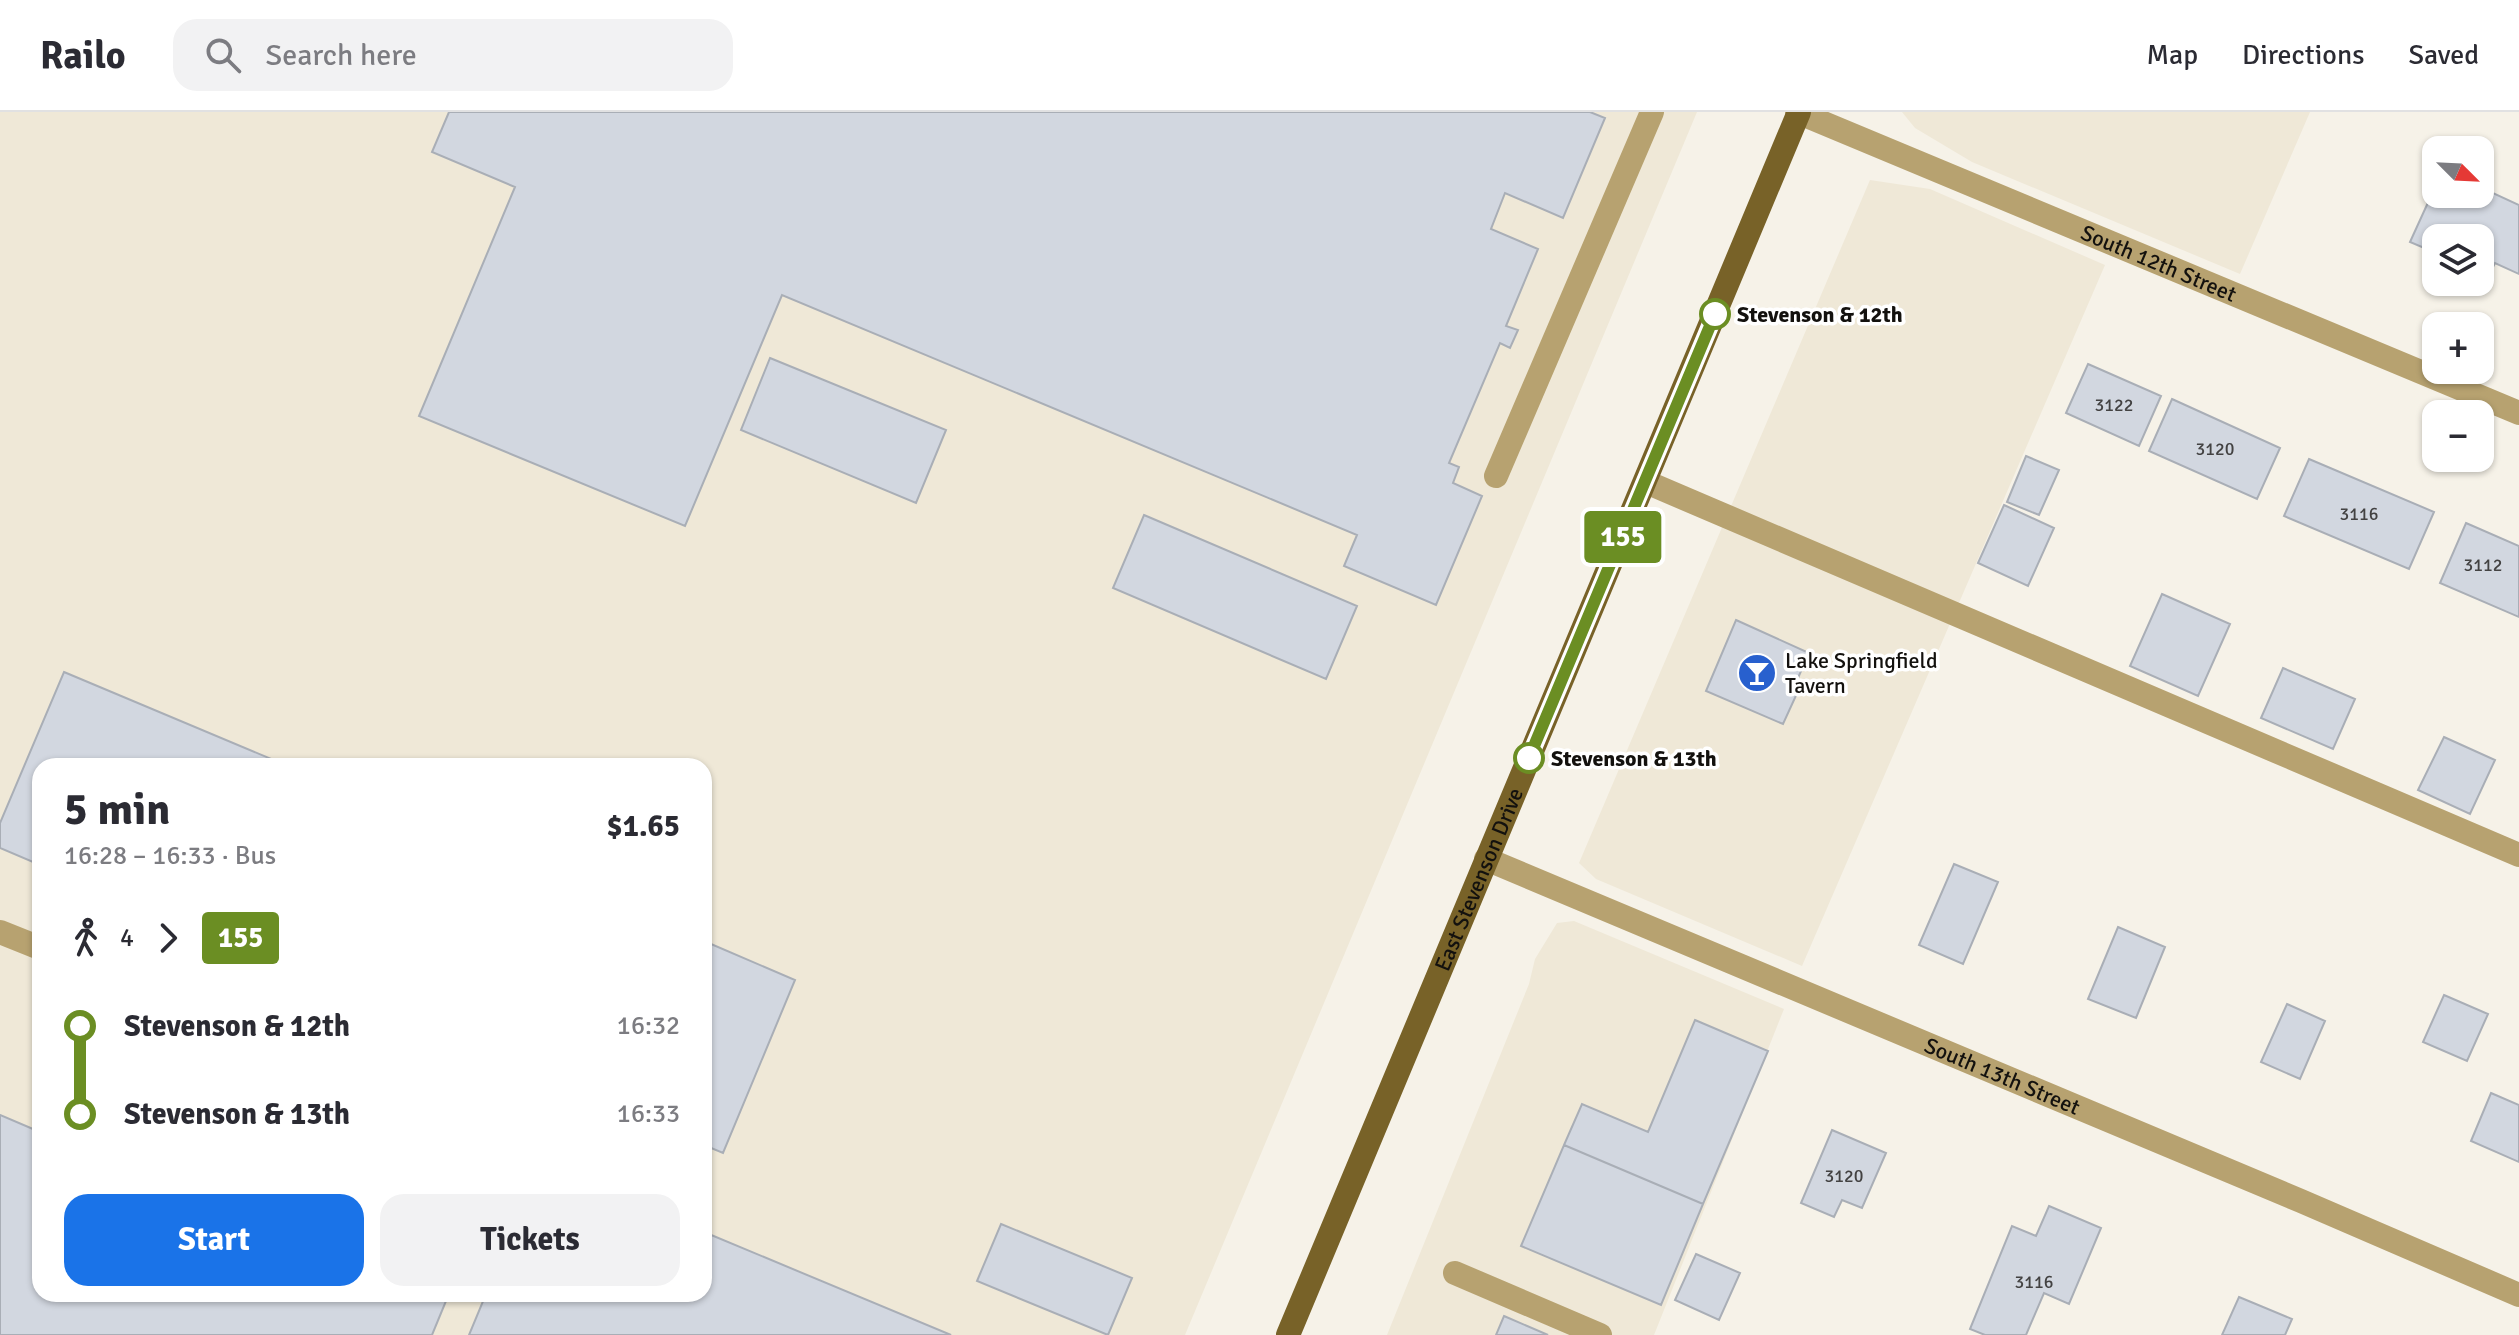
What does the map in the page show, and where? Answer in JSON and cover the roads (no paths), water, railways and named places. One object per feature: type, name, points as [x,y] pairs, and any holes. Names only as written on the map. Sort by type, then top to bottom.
[{"type":"main road","name":"East Stevenson Drive","points":[[1288,1335],[1798,112]]},
{"type":"street","points":[[1496,476],[1652,112]]},
{"type":"street","name":"South 12th Street","points":[[1798,112],[2519,413]]},
{"type":"street","points":[[1646,482],[2519,855]]},
{"type":"street","name":"South 13th Street","points":[[1486,859],[2519,1295]]},
{"type":"street","points":[[0,932],[32,945]]},
{"type":"street","points":[[1455,1273],[1600,1335]]},
{"type":"place","name":"Stevenson & 12th","points":[[1715,314]]},
{"type":"place","name":"Lake Springfield Tavern","points":[[1757,673]]},
{"type":"place","name":"Stevenson & 13th","points":[[1529,758]]}]
